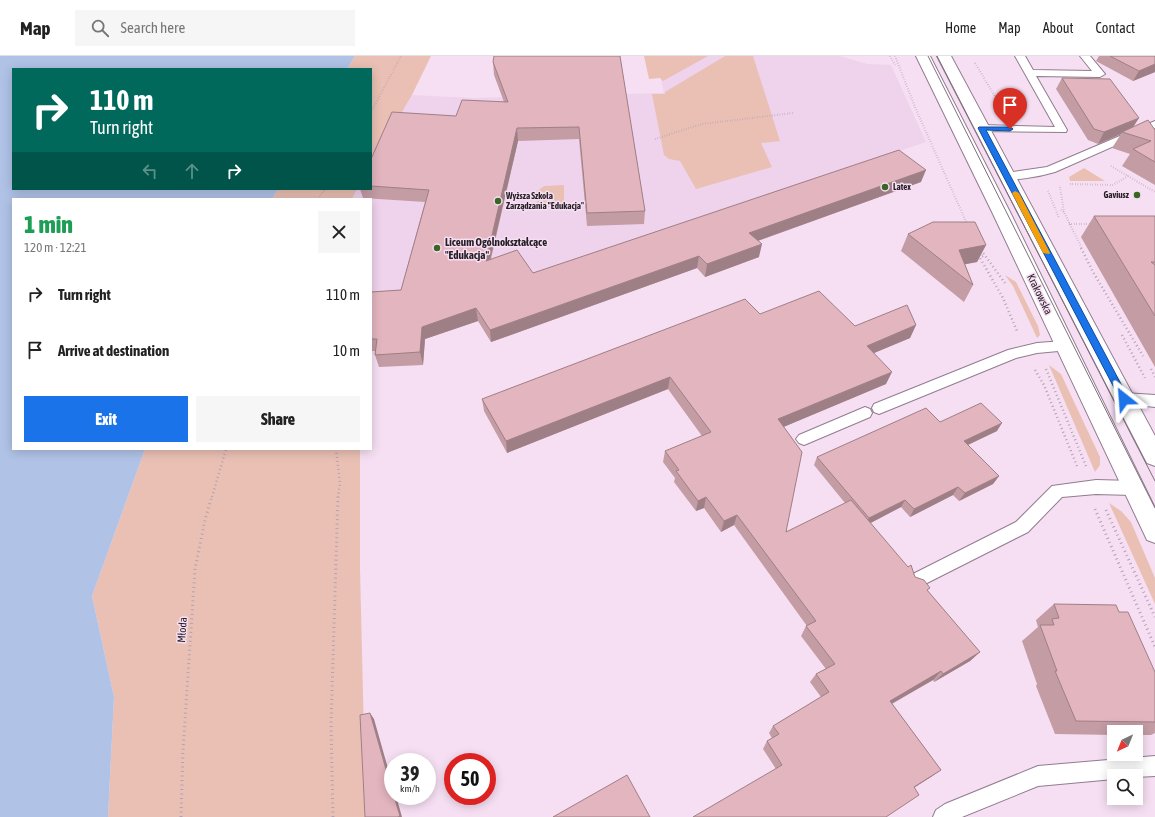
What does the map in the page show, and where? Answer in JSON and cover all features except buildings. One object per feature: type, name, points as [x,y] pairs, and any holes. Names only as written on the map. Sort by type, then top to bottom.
[{"type":"main road","name":"Krakowska","points":[[923,56],[1002,214],[1155,533]]},
{"type":"main road","points":[[944,56],[1155,457]]},
{"type":"lane","points":[[981,128],[1062,130],[1020,56]]},
{"type":"lane","points":[[1030,73],[1100,74],[1085,56]]},
{"type":"lane","points":[[1006,176],[1038,173],[1051,170],[1155,124]]},
{"type":"lane","points":[[804,440],[1013,354],[1037,348],[1064,346]]},
{"type":"lane","points":[[1124,399],[1155,401]]},
{"type":"lane","points":[[915,581],[1022,527],[1058,491],[1096,487],[1133,488]]},
{"type":"lane","points":[[943,817],[952,811],[1038,776],[1155,766]]},
{"type":"path","points":[[372,110],[401,56]]},
{"type":"path","points":[[890,56],[895,65]]},
{"type":"path","points":[[895,56],[915,107],[969,228]]},
{"type":"path","points":[[973,61],[1006,114]]},
{"type":"path","points":[[655,140],[702,124],[793,113]]},
{"type":"path","points":[[1089,153],[1155,192]]},
{"type":"path","points":[[1128,176],[1113,185],[1059,184],[1064,212],[1080,250],[1143,356]]},
{"type":"path","points":[[1047,188],[1059,221]]},
{"type":"path","points":[[1069,224],[1100,224]]},
{"type":"path","points":[[980,248],[1007,284]]},
{"type":"path","points":[[982,256],[980,258],[1003,298],[1019,338]]},
{"type":"path","points":[[1133,355],[1142,371]]},
{"type":"path","points":[[1032,364],[1044,386],[1079,470]]},
{"type":"path","points":[[1044,365],[1073,438],[1088,470]]},
{"type":"path","points":[[1151,370],[1155,377]]},
{"type":"path","name":"Młoda","points":[[181,817],[183,750],[195,569],[205,520],[226,450]]},
{"type":"path","points":[[333,817],[331,724],[337,509],[340,483],[336,450]]},
{"type":"path","points":[[1094,505],[1155,647]]},
{"type":"path","points":[[1104,505],[1155,617]]},
{"type":"shaded area","points":[[355,56],[431,56],[412,95],[372,163],[372,68],[348,68]]},
{"type":"shaded area","points":[[644,56],[708,56],[663,81],[660,78],[649,79]]},
{"type":"shaded area","points":[[656,56],[840,56],[867,64],[891,65],[926,142],[733,208],[372,355],[372,198],[352,198],[356,190],[372,190],[372,163],[412,95],[472,98],[664,93]]},
{"type":"shaded area","points":[[725,56],[753,56],[780,141],[761,143],[772,167],[696,189],[680,161],[669,159],[664,155],[652,94],[665,94],[665,92]]},
{"type":"shaded area","points":[[1084,168],[1105,181],[1070,181],[1069,177]]},
{"type":"shaded area","points":[[564,185],[564,207],[541,207],[537,204],[536,192],[544,186]]},
{"type":"shaded area","points":[[277,190],[356,190],[352,198],[273,198]]},
{"type":"shaded area","points":[[1005,275],[1016,282],[1038,326],[1040,335],[1037,338],[1013,286]]},
{"type":"shaded area","points":[[1049,365],[1061,374],[1100,457],[1100,465],[1095,472]]},
{"type":"shaded area","points":[[145,450],[360,450],[360,569],[366,817],[108,817],[114,697],[92,596]]},
{"type":"shaded area","points":[[1109,503],[1121,511],[1131,522],[1155,578],[1155,604]]},
{"type":"water","points":[[0,56],[355,56],[348,68],[12,68],[12,190],[277,190],[273,198],[12,198],[12,450],[145,450],[92,596],[114,697],[108,817],[0,817]]},
{"type":"tram line","points":[[928,56],[1155,508]]},
{"type":"tram line","points":[[937,56],[1155,481]]},
{"type":"slow traffic","points":[[1015,193],[1046,253]]},
{"type":"place","name":"Latex","points":[[885,187]]},
{"type":"place","name":"Gaviusz","points":[[1137,195]]},
{"type":"place","name":"Wyższa Szkoła Zarządzania \"Edukacja\"","points":[[498,201]]},
{"type":"place","name":"Liceum Ogólnokształcące \"Edukacja\"","points":[[437,248]]},
{"type":"route","points":[[1010,129],[981,128],[1124,399]]}]
